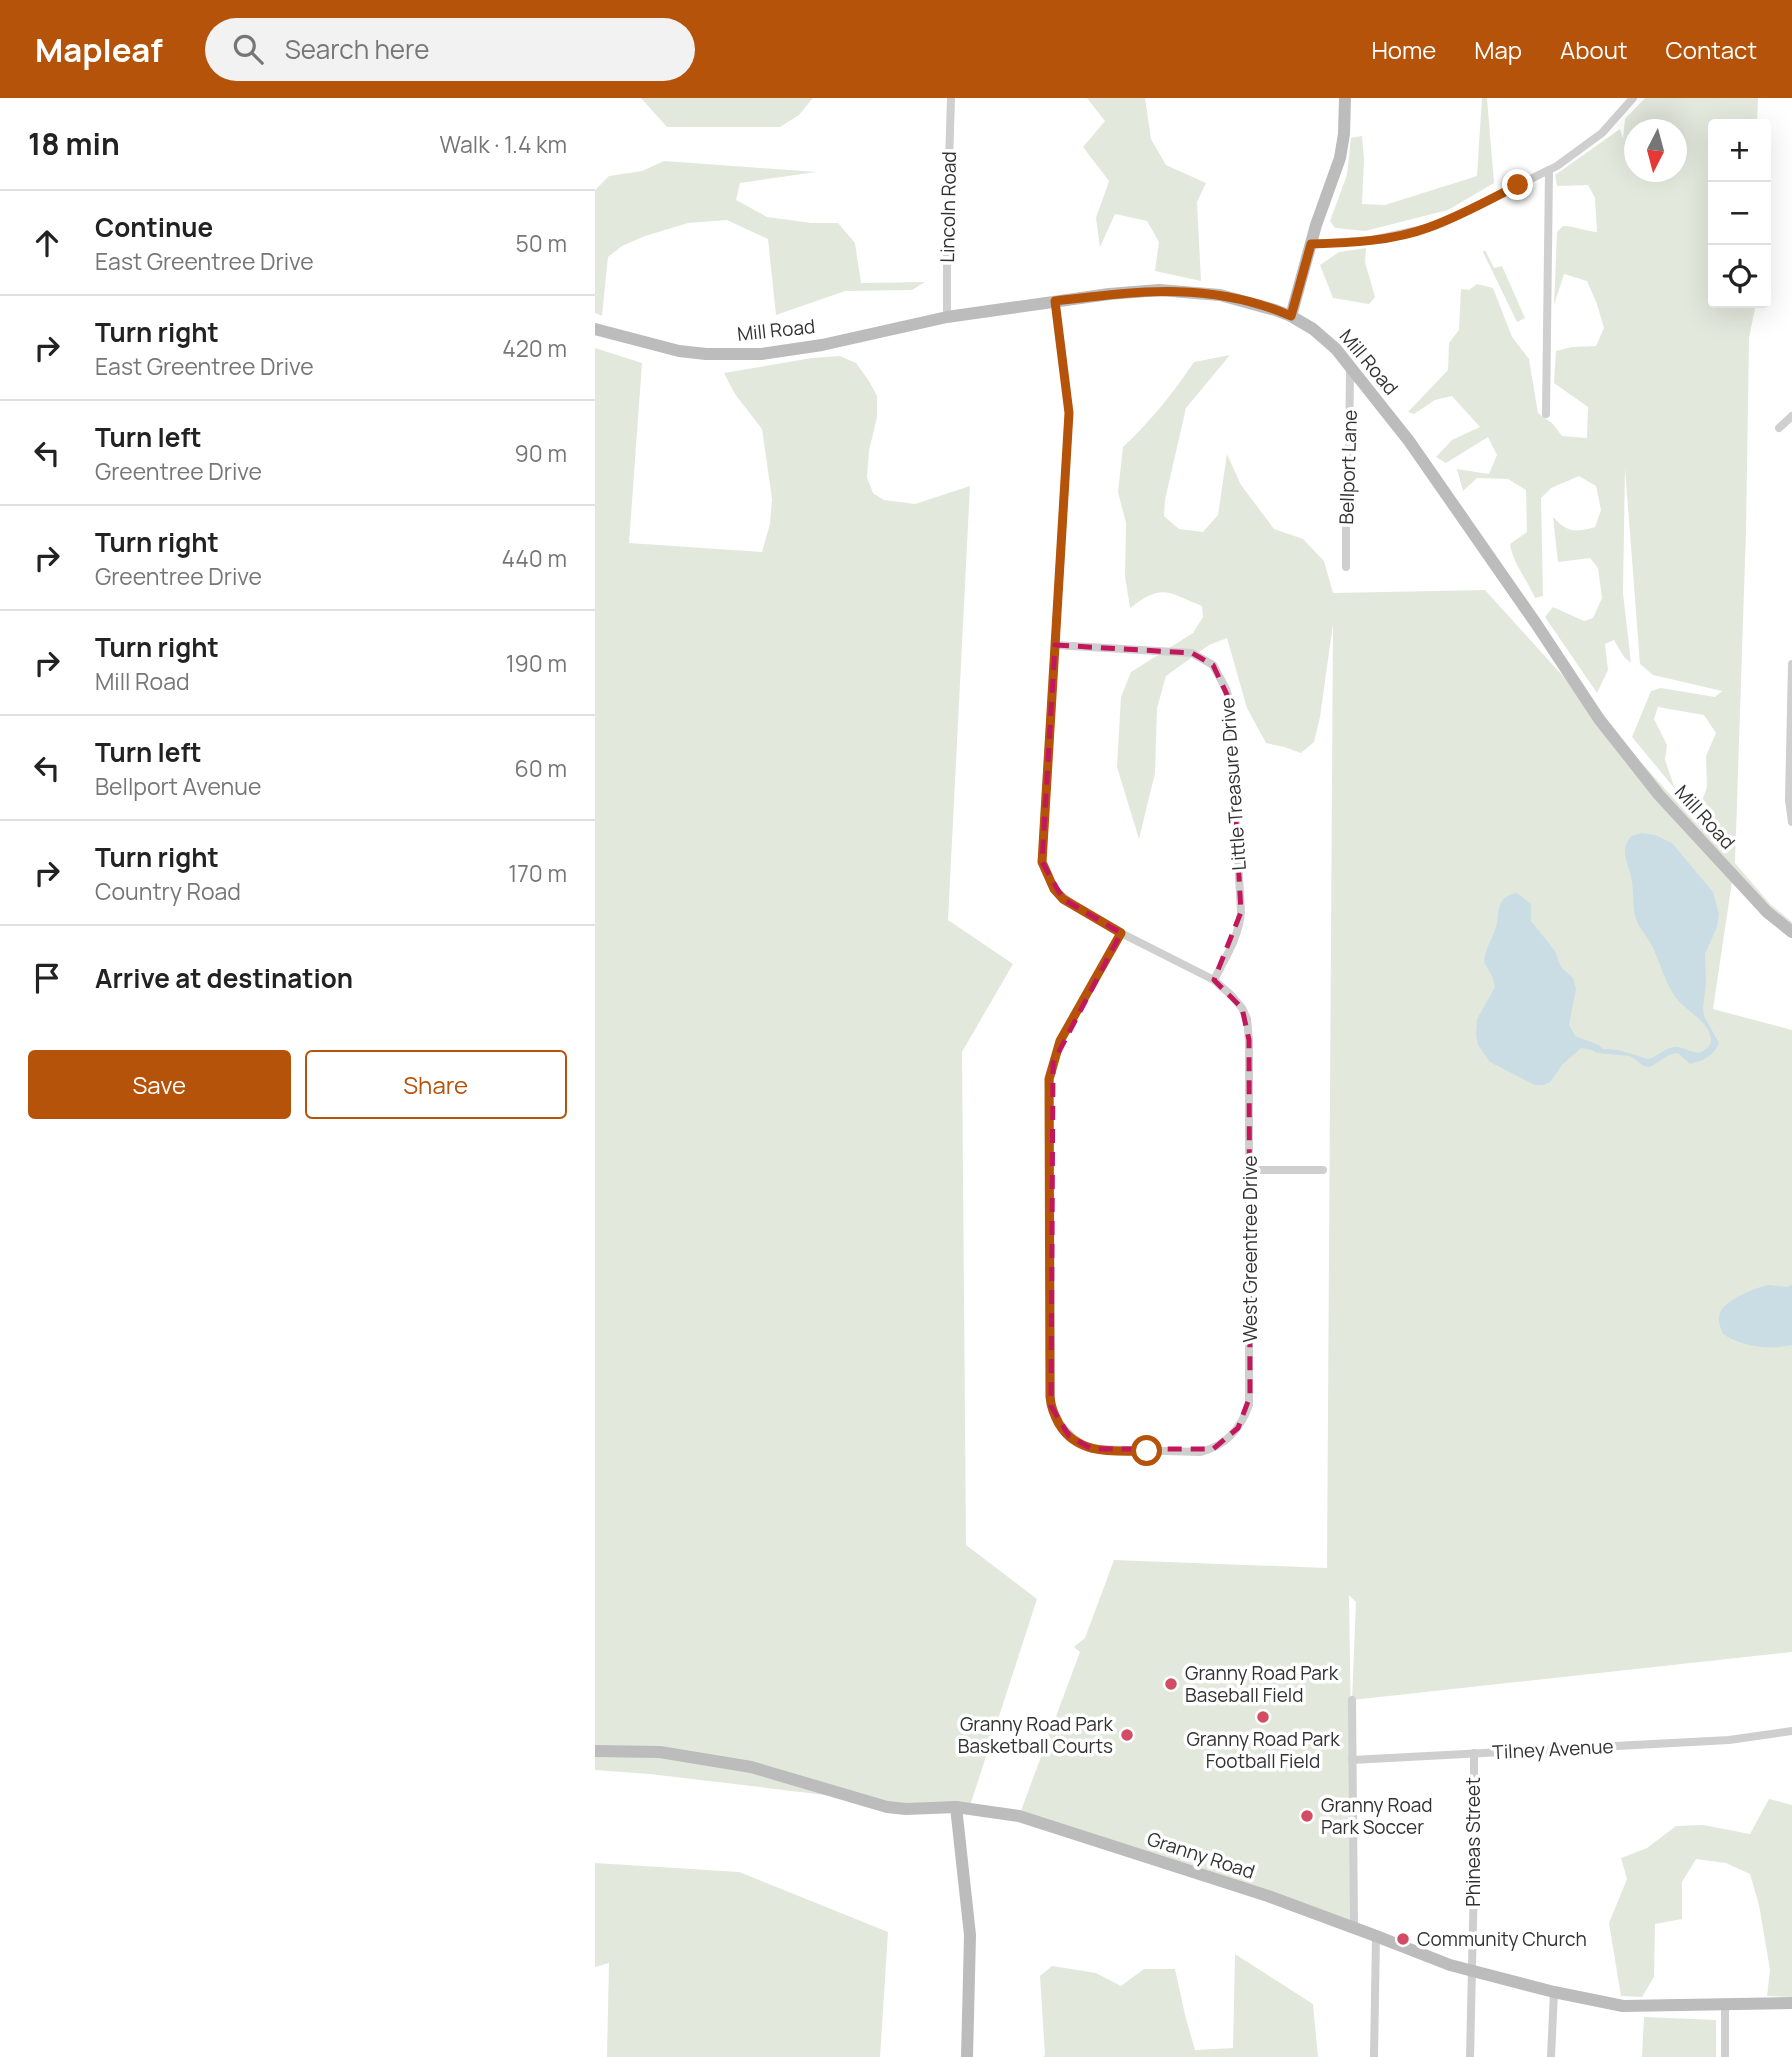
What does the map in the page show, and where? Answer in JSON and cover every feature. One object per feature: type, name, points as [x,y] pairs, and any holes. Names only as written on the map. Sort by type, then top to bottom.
[{"type":"main road","points":[[1291,316],[1311,244],[1340,158],[1345,98]]},
{"type":"main road","name":"Mill Road","points":[[595,329],[679,351],[743,355],[822,345],[947,317],[1141,291],[1220,295],[1291,316],[1325,338],[1336,349],[1409,441],[1599,719],[1659,794],[1719,853],[1767,912],[1792,932]]},
{"type":"main road","name":"Granny Road","points":[[595,1751],[660,1752],[751,1767],[887,1807],[956,1807],[1019,1816],[1205,1875],[1354,1927],[1450,1965],[1554,1992],[1623,2006],[1792,2003]]},
{"type":"main road","points":[[956,1807],[970,1935],[967,2057]]},
{"type":"street","name":"Lincoln Road","points":[[947,317],[951,98]]},
{"type":"street","points":[[1311,244],[1371,240],[1427,228],[1488,201],[1549,170],[1602,133],[1633,98]]},
{"type":"street","points":[[1546,414],[1549,170]]},
{"type":"street","name":"West Greentree Drive","points":[[1055,301],[1069,413],[1042,862],[1054,889],[1063,899],[1121,933],[1214,980],[1232,996],[1247,1019],[1250,1170],[1249,1405],[1238,1428],[1229,1439],[1213,1449],[1201,1452],[1102,1451],[1081,1444],[1069,1436],[1051,1406],[1049,1079],[1060,1041],[1121,933]]},
{"type":"street","name":"Bellport Lane","points":[[1346,567],[1350,367]]},
{"type":"street","points":[[1779,428],[1792,416]]},
{"type":"street","name":"Little Treasure Drive","points":[[1055,645],[1192,653],[1213,664],[1220,675],[1229,699],[1241,912],[1237,933],[1214,980]]},
{"type":"street","points":[[1792,664],[1789,800],[1792,822]]},
{"type":"street","points":[[1250,1170],[1323,1170]]},
{"type":"street","points":[[1352,1700],[1354,1927]]},
{"type":"street","name":"Tilney Avenue","points":[[1352,1760],[1729,1740],[1792,1731]]},
{"type":"street","name":"Phineas Street","points":[[1470,2057],[1474,1753]]},
{"type":"street","points":[[1374,2057],[1376,1936]]},
{"type":"street","points":[[1551,2057],[1554,1992]]},
{"type":"street","points":[[1725,2005],[1725,2057]]},
{"type":"highlighted area","points":[[1055,645],[1192,653],[1213,665],[1229,699],[1241,912],[1214,980],[1242,1008],[1249,1040],[1250,1396],[1238,1428],[1213,1449],[1092,1449],[1069,1436],[1051,1406],[1053,1063],[1121,933],[1063,899],[1042,862]]},
{"type":"shaded area","points":[[641,98],[813,98],[799,115],[780,127],[667,127]]},
{"type":"shaded area","points":[[1087,98],[1145,98],[1151,139],[1166,165],[1206,183],[1197,202],[1201,281],[1155,271],[1159,242],[1147,221],[1115,214],[1100,247],[1096,218],[1109,181],[1083,147],[1105,121]]},
{"type":"shaded area","points":[[1482,98],[1487,98],[1494,183],[1448,210],[1365,231],[1335,228],[1330,221],[1347,175],[1351,138],[1362,136],[1362,204],[1385,205],[1477,176]]},
{"type":"shaded area","points":[[1645,98],[1758,98],[1757,119],[1708,119],[1708,308],[1755,308],[1749,338],[1746,530],[1735,863],[1770,904],[1792,922],[1792,935],[1732,882],[1713,1009],[1792,1030],[1792,1652],[1352,1700],[1356,1602],[1349,1595],[1354,1927],[1019,1816],[1080,1652],[1074,1647],[1085,1638],[1114,1560],[1327,1568],[1333,624],[1314,742],[1301,753],[1266,743],[1247,708],[1227,638],[1209,645],[1166,676],[1157,708],[1155,773],[1139,839],[1117,767],[1121,697],[1131,672],[1193,633],[1203,617],[1202,606],[1165,592],[1150,595],[1130,608],[1125,576],[1126,523],[1118,492],[1123,447],[1161,406],[1194,362],[1230,355],[1186,408],[1165,500],[1164,516],[1179,529],[1203,532],[1218,515],[1227,454],[1241,485],[1274,529],[1303,539],[1324,561],[1333,593],[1485,590],[1704,832],[1695,820],[1707,787],[1706,756],[1716,733],[1704,715],[1658,707],[1654,719],[1667,745],[1665,760],[1675,789],[1632,737],[1651,691],[1661,688],[1715,697],[1722,691],[1653,675],[1640,664],[1625,468],[1623,593],[1631,663],[1614,640],[1605,644],[1608,670],[1597,693],[1545,617],[1553,607],[1584,621],[1593,618],[1602,598],[1598,568],[1590,558],[1558,562],[1553,517],[1572,530],[1595,527],[1601,510],[1596,486],[1579,476],[1551,488],[1541,498],[1543,596],[1535,598],[1517,565],[1510,544],[1527,532],[1526,490],[1508,479],[1477,478],[1463,491],[1457,469],[1489,474],[1497,455],[1488,437],[1446,463],[1436,457],[1452,440],[1480,427],[1452,396],[1435,400],[1414,414],[1408,412],[1448,370],[1449,343],[1459,330],[1461,289],[1469,290],[1477,284],[1493,288],[1512,337],[1529,359],[1538,413],[1552,423],[1562,436],[1587,438],[1588,407],[1554,383],[1556,351],[1596,346],[1604,328],[1587,281],[1564,274],[1554,305],[1557,232],[1563,226],[1597,232],[1595,198],[1588,185],[1557,186],[1555,175],[1620,129],[1623,139],[1624,129],[1624,182],[1687,182],[1687,119],[1625,119]]},
{"type":"shaded area","points":[[664,161],[816,172],[740,183],[736,200],[767,217],[812,223],[838,223],[855,243],[861,283],[925,282],[912,290],[845,291],[776,315],[768,239],[727,220],[688,223],[645,236],[622,246],[608,257],[602,316],[595,313],[595,190],[609,176],[642,171]]},
{"type":"shaded area","points":[[1366,248],[1365,262],[1375,297],[1369,304],[1333,298],[1320,265],[1339,252]]},
{"type":"shaded area","points":[[1485,250],[1494,268],[1502,266],[1525,318],[1517,322],[1483,252]]},
{"type":"shaded area","points":[[595,348],[642,363],[629,543],[762,552],[770,524],[772,499],[762,429],[735,394],[724,373],[812,358],[840,356],[856,363],[877,396],[877,417],[869,451],[867,477],[873,493],[884,500],[915,504],[970,486],[948,920],[1013,964],[962,1052],[966,1545],[1037,1599],[968,1812],[650,1774],[595,1770]]},
{"type":"shaded area","points":[[1642,833],[1655,835],[1672,843],[1713,892],[1719,914],[1717,927],[1705,954],[1703,1008],[1704,1016],[1719,1043],[1717,1048],[1695,1063],[1690,1064],[1678,1053],[1669,1055],[1650,1067],[1630,1056],[1597,1053],[1581,1048],[1562,1065],[1550,1082],[1544,1085],[1535,1085],[1490,1062],[1478,1045],[1476,1035],[1477,1019],[1495,987],[1484,962],[1496,928],[1501,903],[1517,893],[1531,904],[1531,921],[1555,951],[1561,967],[1573,978],[1576,989],[1569,1025],[1575,1036],[1603,1049],[1648,1059],[1673,1047],[1700,1052],[1711,1043],[1706,1026],[1674,995],[1652,946],[1636,919],[1625,849],[1631,836]]},
{"type":"shaded area","points":[[1770,1285],[1792,1285],[1792,1345],[1756,1346],[1723,1334],[1719,1319],[1725,1306],[1748,1292]]},
{"type":"shaded area","points":[[1769,1799],[1792,1805],[1792,1997],[1767,1996],[1770,1970],[1759,1905],[1750,1874],[1726,1863],[1696,1859],[1682,1882],[1682,1919],[1655,1924],[1654,1977],[1642,1997],[1621,1996],[1609,1923],[1627,1879],[1621,1858],[1647,1848],[1676,1826],[1703,1825],[1750,1834]]},
{"type":"shaded area","points":[[595,1863],[739,1872],[888,1932],[880,2057],[607,2057],[609,1963],[595,1967]]},
{"type":"shaded area","points":[[1235,1954],[1313,2004],[1318,2057],[1043,2057],[1040,1976],[1052,1966],[1096,1973],[1121,1986],[1144,1969],[1175,1969],[1195,2050],[1233,2048]]},
{"type":"shaded area","points":[[1644,2017],[1716,2020],[1716,2057],[1642,2057]]},
{"type":"place","name":"Granny Road Park Baseball Field","points":[[1171,1684]]},
{"type":"place","name":"Granny Road Park Football Field","points":[[1263,1717]]},
{"type":"place","name":"Granny Road Park Basketball Courts","points":[[1127,1735]]},
{"type":"place","name":"Granny Road Park Soccer","points":[[1307,1816]]},
{"type":"place","name":"Community Church","points":[[1403,1939]]},
{"type":"route","points":[[1147,1451],[1102,1451],[1081,1444],[1062,1428],[1055,1417],[1050,1397],[1049,1079],[1060,1041],[1121,933],[1063,899],[1054,889],[1042,862],[1069,413],[1055,301],[1141,291],[1176,291],[1220,295],[1255,303],[1291,316],[1311,244],[1371,240],[1427,228],[1518,185]]}]
